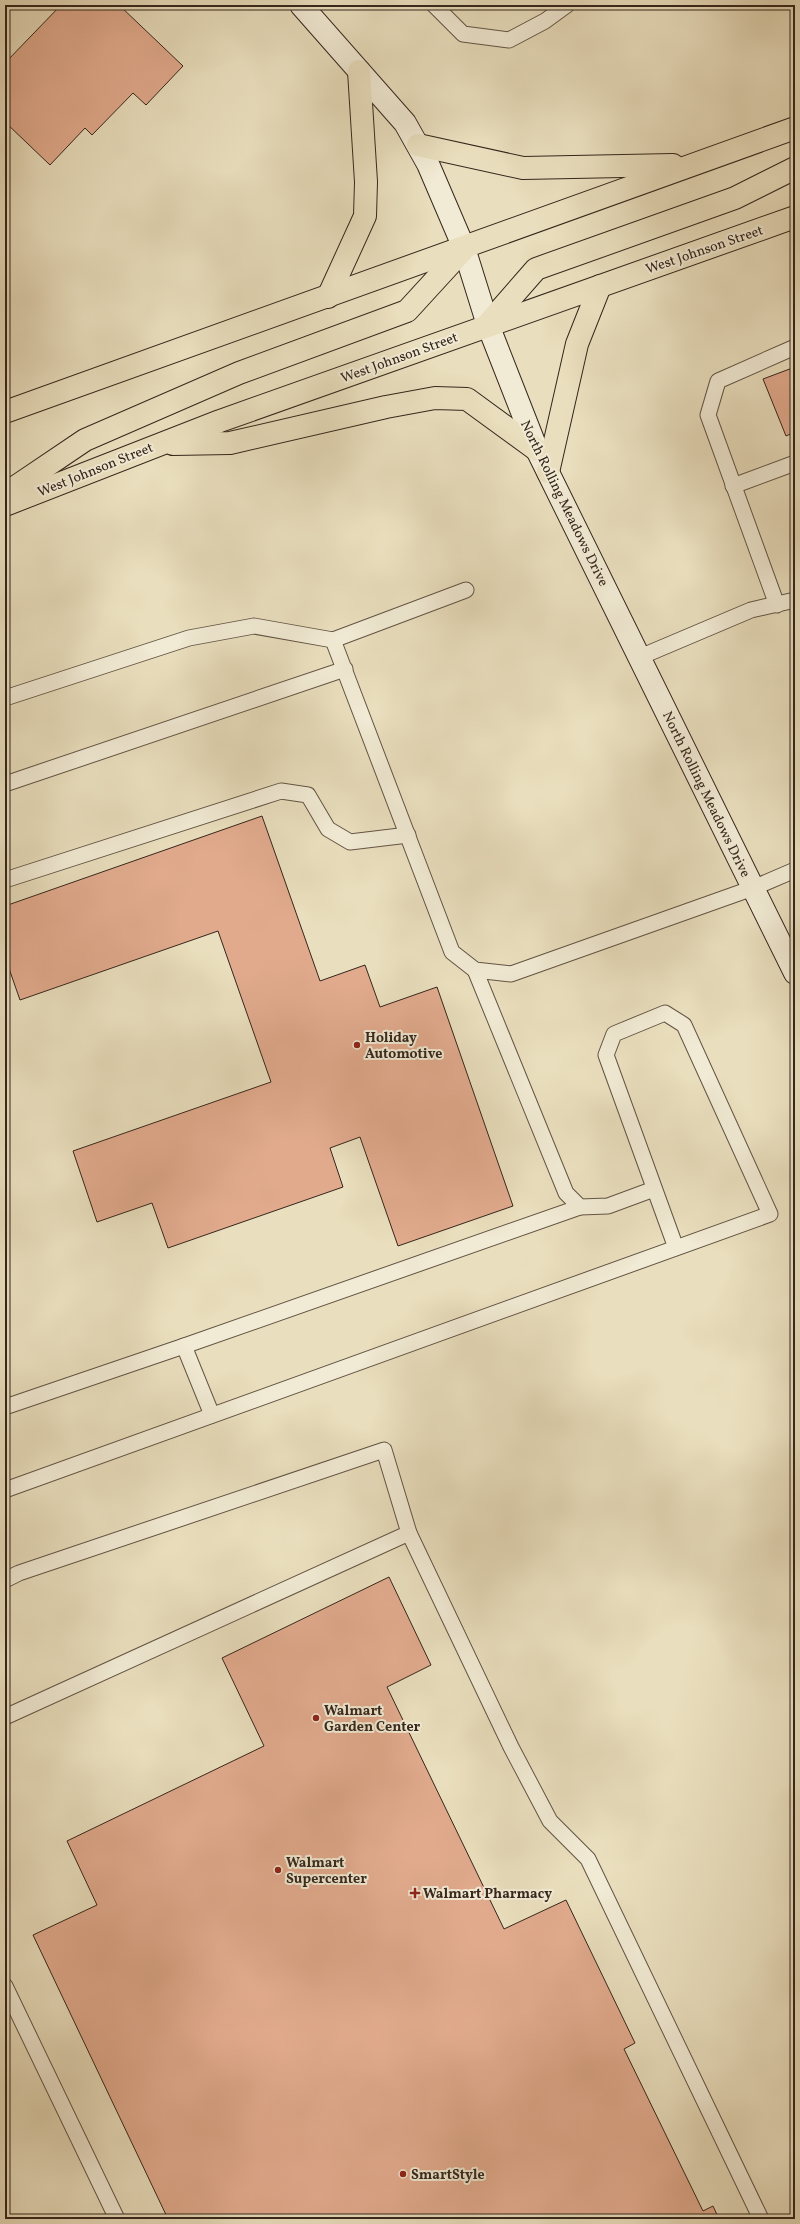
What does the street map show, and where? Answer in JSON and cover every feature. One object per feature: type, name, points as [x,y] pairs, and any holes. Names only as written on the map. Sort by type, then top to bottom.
[{"type":"main road","name":"North Rolling Meadows Drive","points":[[300,5],[405,123],[428,164],[464,248],[488,325],[537,450],[795,973]]},
{"type":"main road","points":[[328,297],[366,216],[366,182],[360,71]]},
{"type":"main road","points":[[5,412],[464,248],[690,164],[795,128]]},
{"type":"main road","points":[[418,145],[523,168],[690,164]]},
{"type":"main road","points":[[488,325],[536,268],[735,198],[795,168]]},
{"type":"main road","name":"West Johnson Street","points":[[5,505],[156,445],[488,325],[795,217]]},
{"type":"main road","points":[[5,494],[84,440],[239,373],[407,311],[464,248]]},
{"type":"main road","points":[[548,472],[577,344],[600,286]]},
{"type":"main road","points":[[156,445],[230,443],[371,410],[436,398],[467,399],[537,450]]},
{"type":"lane","points":[[434,5],[463,34],[509,40],[545,21],[567,5]]},
{"type":"lane","points":[[776,605],[708,415],[718,382],[795,347]]},
{"type":"lane","points":[[734,486],[795,463]]},
{"type":"lane","points":[[5,698],[189,638],[254,626],[333,640],[466,590]]},
{"type":"lane","points":[[640,657],[751,610],[795,600]]},
{"type":"lane","points":[[333,640],[452,952],[475,970],[566,1193],[580,1207]]},
{"type":"lane","points":[[5,784],[345,669]]},
{"type":"lane","points":[[5,880],[281,791],[308,795],[328,829],[350,842],[408,835]]},
{"type":"lane","points":[[475,970],[511,974],[753,888],[795,870]]},
{"type":"lane","points":[[5,1490],[212,1415],[676,1248],[770,1214],[684,1025],[665,1013],[614,1034],[606,1055],[676,1248]]},
{"type":"lane","points":[[5,1407],[580,1207],[608,1206],[654,1189]]},
{"type":"lane","points":[[184,1346],[212,1415]]},
{"type":"lane","points":[[5,1580],[19,1573],[384,1450],[409,1533],[511,1747],[550,1821],[588,1859],[761,2219]]},
{"type":"lane","points":[[5,1717],[409,1533]]},
{"type":"lane","points":[[5,1986],[117,2219]]},
{"type":"building","points":[[61,5],[119,5],[183,66],[146,105],[133,93],[92,135],[85,128],[50,165],[5,122],[5,63]]},
{"type":"building","points":[[795,367],[795,432],[786,436],[763,379]]},
{"type":"building","name":"Holiday Automotive","points":[[262,816],[320,981],[365,965],[380,1007],[437,987],[513,1206],[398,1246],[360,1137],[330,1148],[343,1187],[168,1248],[152,1203],[97,1222],[73,1151],[271,1082],[218,931],[20,1000],[5,957],[5,906]]},
{"type":"building","name":"Walmart Supercenter","points":[[389,1577],[431,1665],[387,1687],[504,1929],[566,1900],[635,2043],[624,2049],[703,2211],[713,2206],[719,2219],[168,2219],[33,1935],[97,1905],[67,1841],[264,1746],[222,1658]]},
{"type":"place","name":"Holiday Automotive","points":[[357,1045]]},
{"type":"place","name":"Walmart Garden Center","points":[[316,1718]]},
{"type":"place","name":"Walmart Supercenter","points":[[278,1870]]},
{"type":"place","name":"Walmart Pharmacy","points":[[415,1893]]},
{"type":"place","name":"SmartStyle","points":[[403,2174]]}]
